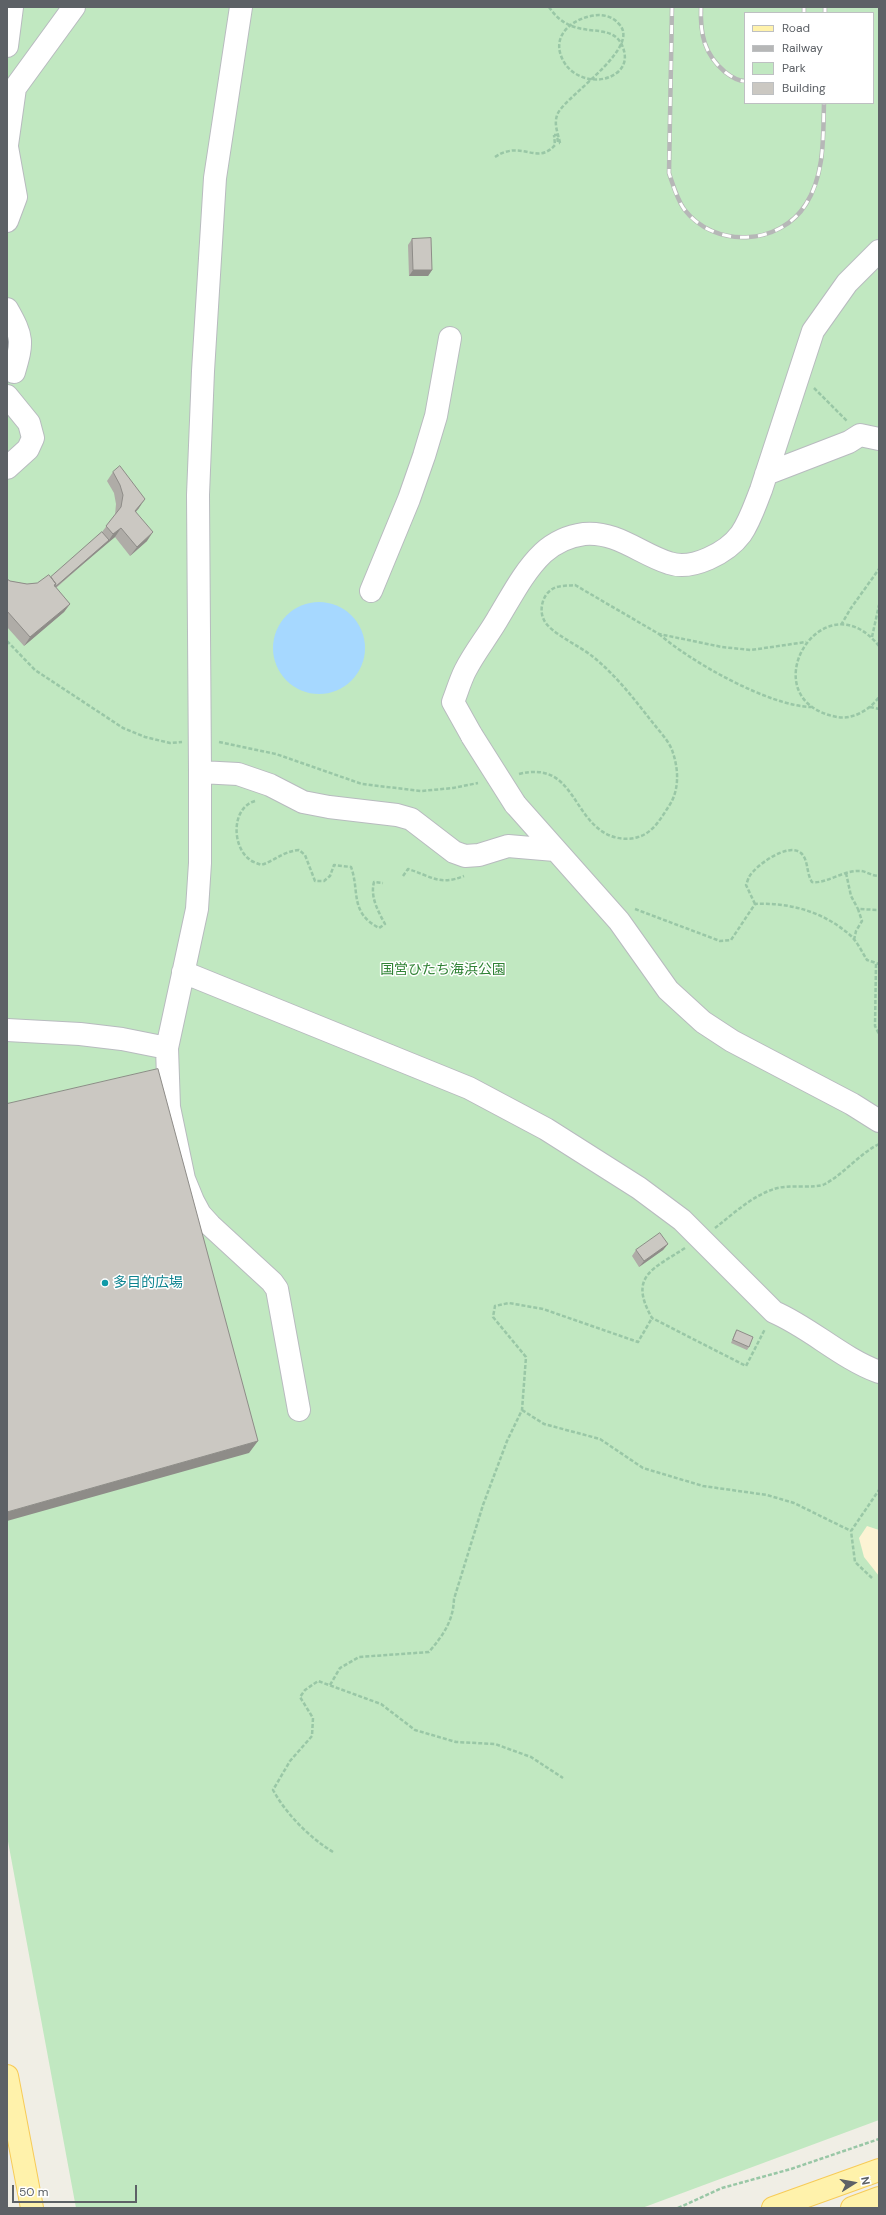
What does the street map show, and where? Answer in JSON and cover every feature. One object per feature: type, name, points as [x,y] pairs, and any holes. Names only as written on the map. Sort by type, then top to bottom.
[{"type":"main road","points":[[7,2076],[32,2208]]},
{"type":"main road","points":[[773,2208],[879,2170]]},
{"type":"main road","points":[[852,2208],[879,2198]]},
{"type":"street","points":[[7,221],[16,197],[7,146],[15,88],[74,7]]},
{"type":"street","points":[[241,7],[215,178],[203,371],[198,495],[200,863],[197,909],[167,1048],[170,1107],[184,1179],[200,1214],[272,1282],[277,1289],[299,1410]]},
{"type":"street","points":[[7,46],[10,13]]},
{"type":"street","points":[[879,251],[847,284],[824,313],[813,330],[752,515],[740,535],[729,545],[712,556],[688,565],[669,564],[616,538],[600,534],[583,534],[559,541],[543,553],[518,585],[472,658],[453,702],[472,736],[515,804],[619,921],[668,990],[703,1022],[732,1041],[852,1104],[879,1121]]},
{"type":"street","points":[[7,309],[21,339],[22,348],[14,372]]},
{"type":"street","points":[[371,590],[409,499],[426,449],[436,416],[450,338]]},
{"type":"street","points":[[7,396],[29,423],[33,438],[28,449],[7,468]]},
{"type":"street","points":[[766,474],[848,442],[869,437]]},
{"type":"street","points":[[200,772],[238,774],[270,785],[282,793],[303,802],[329,807],[397,815],[411,819],[454,852],[465,856],[479,855],[508,846],[555,850]]},
{"type":"street","points":[[183,972],[468,1088],[546,1129],[639,1188],[682,1220],[774,1312],[792,1320],[830,1346],[879,1372]]},
{"type":"street","points":[[7,1030],[80,1034],[122,1039],[167,1048]]},
{"type":"path","points":[[496,157],[505,150],[514,149],[536,154],[544,153],[555,143],[554,135],[557,135],[558,143],[560,142],[556,119],[559,112],[578,93],[582,88],[587,83],[592,78],[616,55],[619,51],[621,45],[624,40],[624,32],[621,25],[615,20],[603,15],[580,18],[573,23],[567,27],[560,43],[563,61],[576,74],[587,78],[593,79],[599,80],[616,73],[624,64],[624,48],[621,45],[619,41],[608,33],[599,30],[580,30],[574,28],[568,25],[562,23],[549,7]]},
{"type":"path","points":[[799,369],[833,409],[869,437]]},
{"type":"path","points":[[841,625],[851,608],[879,569]]},
{"type":"path","points":[[517,775],[535,772],[553,776],[568,787],[586,818],[599,831],[618,839],[638,838],[658,824],[675,797],[677,776],[673,753],[665,739],[619,679],[592,655],[553,630],[544,621],[541,609],[545,598],[551,590],[562,586],[575,585],[659,634],[673,647],[730,679],[776,700],[799,706],[812,707]]},
{"type":"path","points":[[872,637],[879,605]]},
{"type":"path","points":[[879,646],[872,637],[858,629],[841,625],[829,628],[816,633],[806,642],[799,654],[796,668],[797,682],[802,696],[812,707],[825,715],[841,718],[856,715],[870,707],[879,697]]},
{"type":"path","points":[[659,634],[722,647],[751,650],[806,642]]},
{"type":"path","points":[[7,641],[35,670],[122,728],[145,737],[170,743],[217,741],[276,754],[362,784],[387,788],[421,791],[453,788],[484,782]]},
{"type":"path","points":[[870,707],[879,709]]},
{"type":"path","points":[[282,793],[251,802],[240,813],[236,827],[239,845],[249,859],[260,865],[272,861],[285,851],[299,850],[305,855],[315,881],[324,882],[330,876],[334,864],[351,866],[354,873],[354,894],[361,911],[369,923],[379,928],[385,924],[374,901],[372,890],[374,882],[383,883]]},
{"type":"path","points":[[755,904],[746,885],[749,876],[762,864],[783,851],[792,849],[800,853],[806,860],[812,882],[818,883],[857,870],[879,876]]},
{"type":"path","points":[[403,876],[408,869],[439,881],[454,880],[468,874],[479,855]]},
{"type":"path","points":[[846,873],[851,896],[862,921],[856,930],[854,940]]},
{"type":"path","points":[[619,921],[634,908],[720,941],[731,940],[755,904]]},
{"type":"path","points":[[755,904],[786,905],[820,915],[850,935],[867,960],[878,964],[875,1026],[879,1034]]},
{"type":"path","points":[[858,909],[879,910]]},
{"type":"path","points":[[713,1229],[756,1197],[774,1189],[793,1186],[824,1185],[838,1175],[866,1150],[879,1144]]},
{"type":"path","points":[[687,1247],[646,1277],[642,1295],[643,1304],[652,1318],[746,1366],[766,1326]]},
{"type":"path","points":[[330,1685],[340,1668],[359,1657],[429,1652],[445,1633],[454,1613],[454,1600],[483,1505],[507,1441],[522,1410],[526,1357],[493,1317],[495,1306],[510,1303],[543,1309],[638,1342],[652,1318]]},
{"type":"path","points":[[522,1410],[544,1424],[600,1439],[642,1468],[703,1486],[767,1495],[794,1503],[851,1531]]},
{"type":"path","points":[[872,1578],[855,1562],[851,1531],[879,1490]]},
{"type":"path","points":[[333,1852],[318,1842],[283,1808],[273,1790],[290,1761],[312,1736],[313,1718],[300,1697],[305,1690],[318,1681],[381,1704],[415,1730],[456,1742],[495,1744],[531,1757],[563,1778]]},
{"type":"path","points":[[678,2208],[722,2188],[791,2169],[879,2139]]},
{"type":"green space","name":"国営ひたち海浜公園","points":[[7,7],[879,7],[879,2120],[642,2208],[76,2208],[7,1836]]},
{"type":"sand","points":[[867,1526],[879,1530],[879,1576],[864,1557],[859,1538]]},
{"type":"water","points":[[319,602],[337,605],[352,615],[362,630],[365,648],[362,666],[352,681],[337,691],[319,694],[301,691],[286,681],[276,666],[273,648],[276,630],[286,615],[301,605]]},
{"type":"building","points":[[431,238],[432,270],[413,270],[412,239]]},
{"type":"building","points":[[120,466],[145,499],[135,511],[153,532],[137,547],[121,528],[113,534],[106,526],[121,507],[123,495],[120,485],[113,472]]},
{"type":"building","points":[[102,532],[109,540],[55,587],[56,584],[51,577]]},
{"type":"building","points":[[49,575],[56,584],[54,585],[70,604],[30,637],[7,611],[7,579],[10,581],[27,584],[37,583]]},
{"type":"building","name":"多目的広場","points":[[158,1069],[258,1441],[7,1512],[7,1104]]},
{"type":"building","points":[[660,1233],[668,1244],[644,1261],[636,1250]]},
{"type":"building","points":[[737,1330],[753,1337],[749,1347],[733,1340]]},
{"type":"railway","points":[[672,7],[669,173],[675,192],[684,209],[697,222],[712,231],[729,236],[746,237],[764,235],[780,228],[795,218],[806,204],[817,180],[822,155],[824,104]]},
{"type":"railway","points":[[701,7],[701,26],[705,43],[712,58],[727,74],[744,81]]},
{"type":"railway","points":[[804,7],[804,12]]},
{"type":"railway","points":[[825,7],[825,12]]},
{"type":"place","name":"多目的広場","points":[[105,1283]]}]
